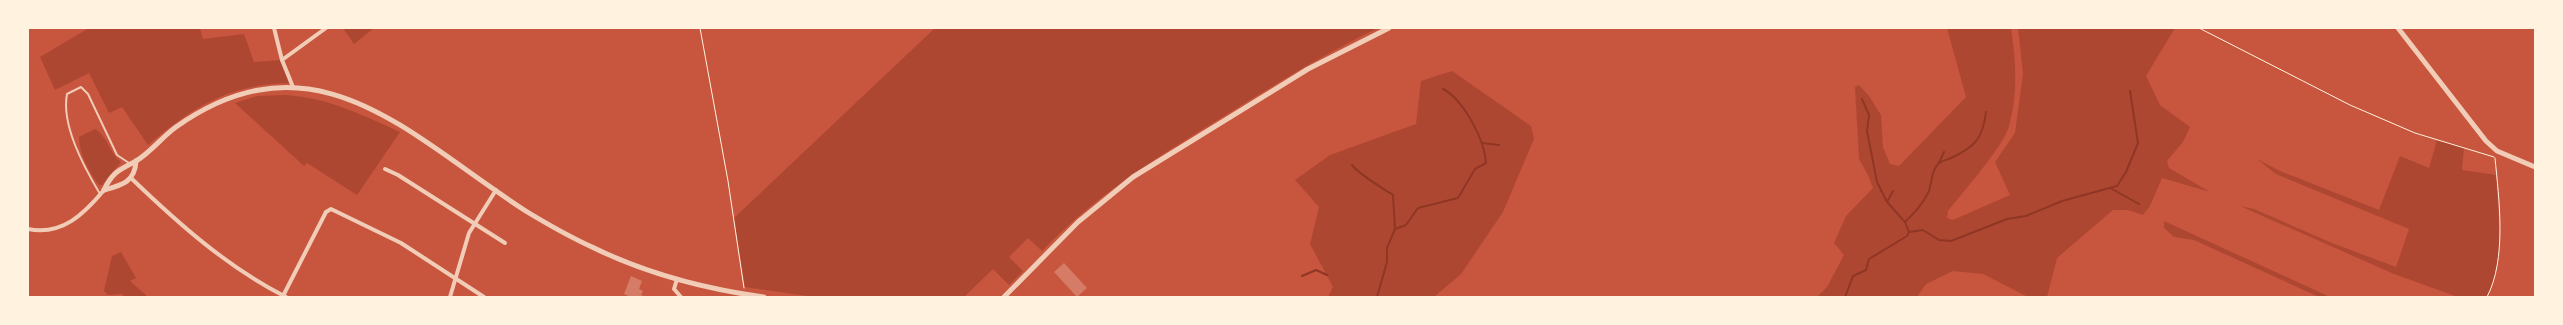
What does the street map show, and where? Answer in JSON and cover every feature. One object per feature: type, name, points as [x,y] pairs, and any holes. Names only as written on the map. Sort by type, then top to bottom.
[{"type":"street","points":[[274,28],[282,60],[293,87]]},
{"type":"street","points":[[282,60],[326,28]]},
{"type":"street","points":[[1004,297],[1078,222],[1114,190],[1272,90],[1328,58],[1389,28]]},
{"type":"street","points":[[2398,28],[2491,146],[2535,167]]},
{"type":"street","points":[[28,228],[53,230],[80,216],[102,192],[113,175],[129,163],[136,161],[171,131],[208,107],[246,92],[270,88],[293,87],[340,97],[374,111],[424,138],[528,212],[593,248],[677,279],[746,296],[764,297]]},
{"type":"street","points":[[102,192],[132,179],[135,172],[136,161]]},
{"type":"street","points":[[386,169],[398,174],[504,243]]},
{"type":"street","points":[[132,179],[194,236],[251,277],[285,296],[329,209],[401,244],[457,278],[484,297]]},
{"type":"street","points":[[450,297],[457,278],[463,246],[474,224],[496,190]]},
{"type":"street","points":[[677,279],[674,288],[682,297]]},
{"type":"lane","points":[[102,192],[84,167],[65,104],[67,94],[81,87],[88,94],[117,155],[129,163]]},
{"type":"path","points":[[700,28],[716,107],[746,296]]},
{"type":"path","points":[[2199,28],[2350,105],[2415,133],[2495,157],[2500,243],[2492,288],[2486,297]]},
{"type":"shaded area","points":[[89,28],[200,28],[203,39],[244,34],[254,62],[282,60],[289,83],[268,84],[248,88],[213,100],[180,119],[148,145],[122,107],[109,113],[89,73],[55,90],[40,57]]},
{"type":"shaded area","points":[[343,28],[374,28],[354,44]]},
{"type":"shaded area","points":[[935,28],[1378,28],[1296,72],[1146,165],[1082,213],[1042,251],[1028,238],[1009,257],[1023,271],[1009,285],[993,269],[964,297],[815,297],[745,287],[734,218]]},
{"type":"shaded area","points":[[1947,28],[2011,28],[2014,53],[2015,90],[2012,114],[2006,135],[1991,157],[1948,211],[1947,218],[1953,220],[2010,195],[1995,162],[2015,133],[2023,74],[2018,28],[2175,28],[2146,76],[2160,105],[2190,127],[2183,142],[2167,161],[2169,168],[2210,192],[2162,178],[2150,206],[2143,215],[2128,210],[2113,210],[2057,258],[2047,297],[2028,297],[1983,274],[1953,271],[1926,284],[1917,297],[1817,297],[1827,287],[1844,255],[1834,243],[1846,216],[1873,188],[1859,159],[1855,87],[1859,85],[1869,96],[1881,115],[1883,147],[1890,164],[1899,166],[1966,97]]},
{"type":"shaded area","points":[[1452,71],[1531,126],[1534,139],[1503,212],[1461,274],[1434,297],[1328,297],[1333,287],[1310,244],[1319,207],[1295,180],[1330,155],[1416,124],[1421,81]]},
{"type":"shaded area","points":[[285,95],[330,103],[358,113],[400,132],[357,195],[307,163],[304,166],[235,103],[257,96]]},
{"type":"shaded area","points":[[95,129],[103,136],[114,154],[121,162],[102,185],[99,185],[88,169],[79,143],[79,137]]},
{"type":"shaded area","points":[[2437,140],[2464,147],[2462,170],[2496,175],[2499,221],[2499,253],[2493,283],[2487,297],[2458,297],[2394,274],[2240,206],[2254,209],[2332,243],[2396,267],[2409,229],[2276,174],[2257,159],[2280,171],[2379,210],[2400,156],[2429,168]]},
{"type":"shaded area","points":[[2164,221],[2330,297],[2319,297],[2194,240],[2174,237],[2164,228]]},
{"type":"shaded area","points":[[121,252],[136,278],[130,281],[148,297],[123,297],[123,294],[108,295],[104,291],[112,256]]},
{"type":"building","points":[[1064,263],[1087,288],[1077,297],[1054,272]]},
{"type":"building","points":[[631,276],[642,281],[639,289],[643,291],[641,295],[646,297],[631,297],[624,294]]},
{"type":"waterway","points":[[1377,297],[1387,262],[1387,248],[1395,229],[1406,225],[1418,208],[1458,198],[1475,169],[1486,163],[1482,144],[1466,111],[1451,94],[1443,89]]},
{"type":"waterway","points":[[1845,297],[1853,276],[1866,270],[1869,259],[1907,236],[1909,232],[1923,230],[1939,240],[1951,241],[2007,219],[2026,216],[2062,201],[2117,186],[2126,172],[2138,143],[2130,91]]},
{"type":"waterway","points":[[1862,99],[1869,115],[1867,131],[1877,182],[1887,202],[1905,222]]},
{"type":"waterway","points":[[1909,232],[1905,222],[1927,196],[1936,167],[1940,162],[1966,150],[1976,141],[1983,129],[1986,112]]},
{"type":"waterway","points":[[1482,143],[1499,145]]},
{"type":"waterway","points":[[1939,163],[1944,152]]},
{"type":"waterway","points":[[1352,165],[1366,177],[1393,195],[1395,229]]},
{"type":"waterway","points":[[2112,189],[2139,204]]},
{"type":"waterway","points":[[1887,202],[1893,191]]},
{"type":"waterway","points":[[1302,276],[1316,270],[1327,275]]}]
